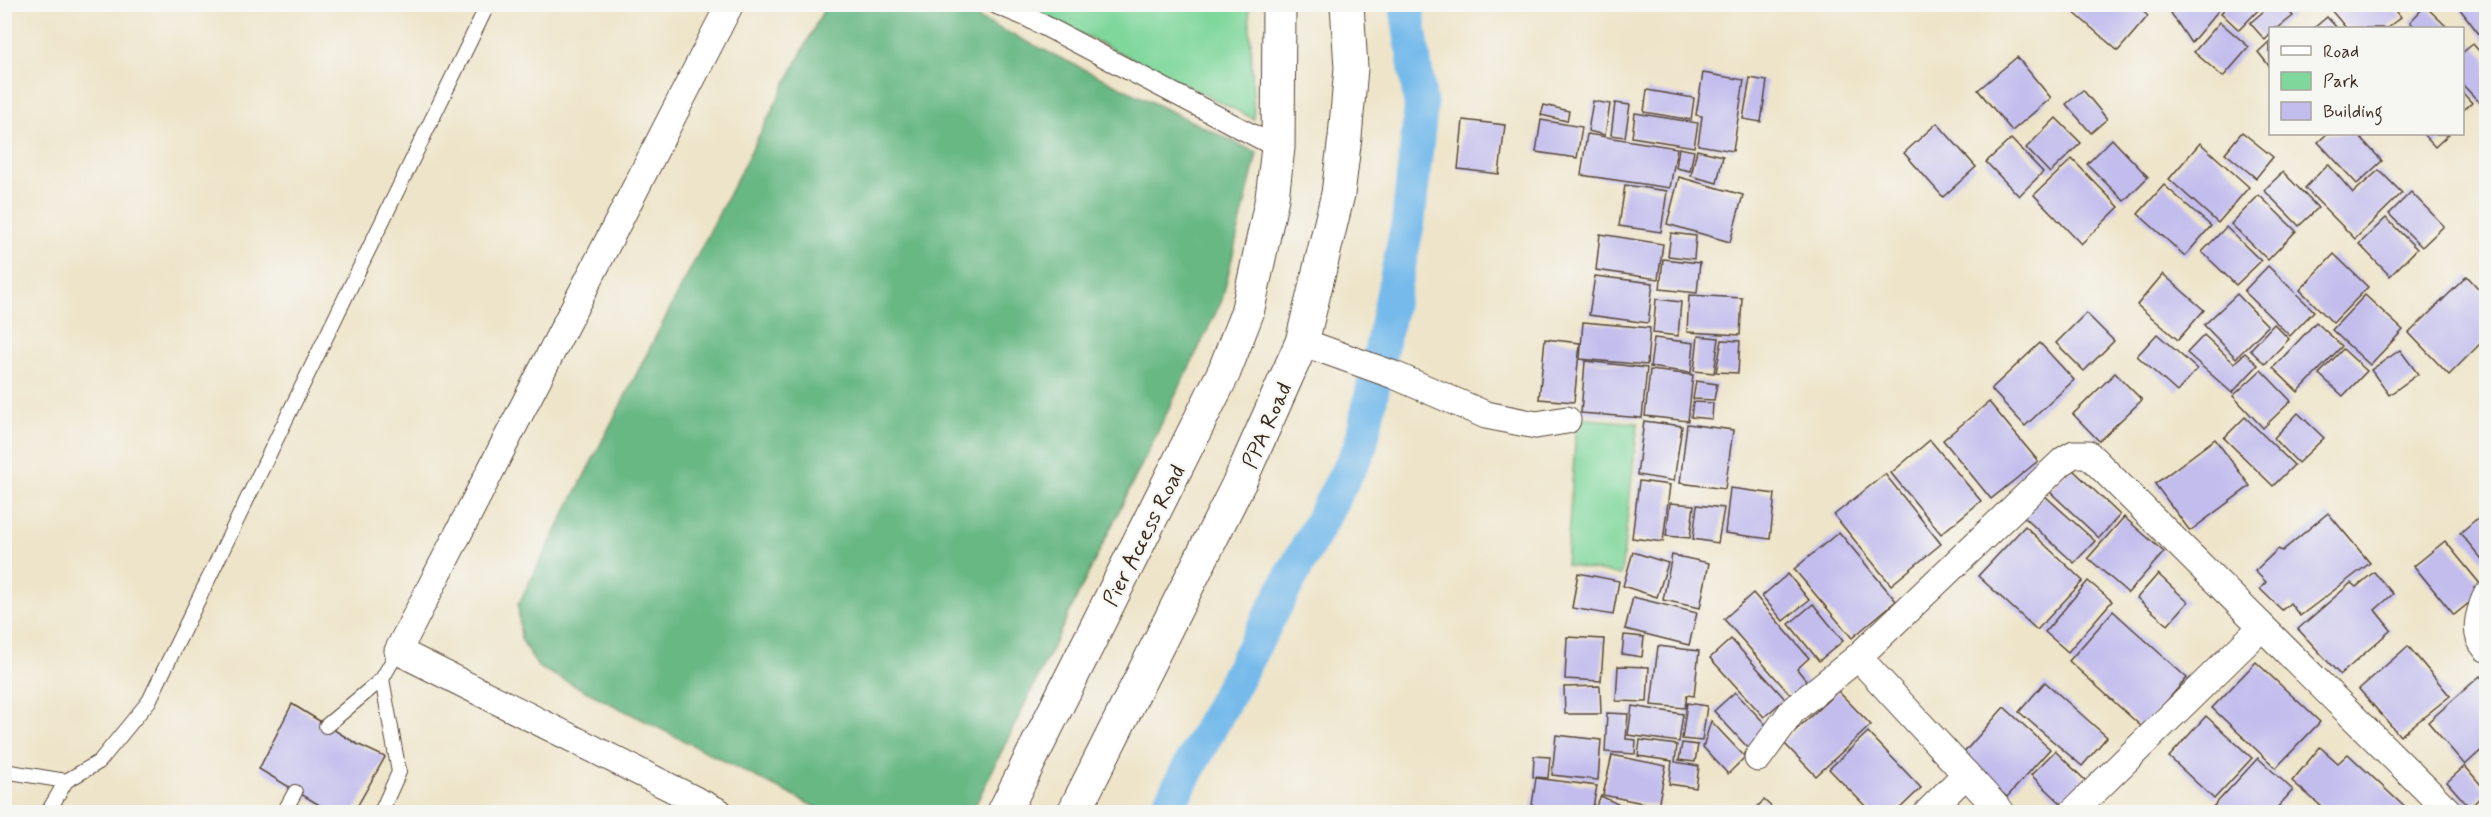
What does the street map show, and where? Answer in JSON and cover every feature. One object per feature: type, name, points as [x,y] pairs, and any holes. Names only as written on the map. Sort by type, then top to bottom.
[{"type":"highway","points":[[1278,148],[1280,4]]},
{"type":"highway","name":"PPA Road","points":[[1074,813],[1240,480],[1302,342],[1338,194],[1351,68],[1347,4]]},
{"type":"highway","name":"Pier Access Road","points":[[1004,813],[1224,372],[1247,313],[1263,250],[1278,148]]},
{"type":"street","points":[[719,813],[398,651],[730,4]]},
{"type":"street","points":[[997,4],[1026,16],[1278,148]]},
{"type":"street","points":[[1302,342],[1394,375],[1486,415],[1536,425],[1567,420]]},
{"type":"street","points":[[1758,758],[1793,710],[1858,657],[2064,460],[2074,454],[2088,454],[2449,813]]},
{"type":"street","points":[[2487,596],[2478,620],[2482,643],[2487,648]]},
{"type":"street","points":[[2073,813],[2262,627]]},
{"type":"street","points":[[1858,657],[2001,813]]},
{"type":"street","points":[[1928,813],[1966,774]]},
{"type":"lane","points":[[48,813],[66,781],[99,762],[149,701],[488,4]]},
{"type":"lane","points":[[326,726],[382,679],[398,651]]},
{"type":"lane","points":[[381,813],[399,772],[382,679]]},
{"type":"lane","points":[[4,771],[66,781]]},
{"type":"lane","points":[[284,813],[295,792]]},
{"type":"green space","points":[[826,5],[951,5],[1257,153],[1222,300],[972,812],[825,812],[538,667],[521,639],[518,605]]},
{"type":"green space","points":[[1023,5],[1249,5],[1254,119]]},
{"type":"green space","points":[[1577,418],[1638,423],[1621,575],[1566,565]]},
{"type":"building","points":[[2077,4],[2135,4],[2148,16],[2118,51],[2072,11]]},
{"type":"building","points":[[2183,4],[2224,4],[2191,43],[2171,13]]},
{"type":"building","points":[[2229,4],[2264,4],[2239,30],[2221,13]]},
{"type":"building","points":[[2272,4],[2283,4],[2293,16],[2279,27],[2269,27],[2269,36],[2265,40],[2250,23]]},
{"type":"building","points":[[2326,4],[2391,4],[2401,17],[2388,27],[2345,27]]},
{"type":"building","points":[[2456,4],[2486,4],[2486,43]]},
{"type":"building","points":[[2425,6],[2447,27],[2415,27],[2410,22]]},
{"type":"building","points":[[2327,17],[2336,27],[2315,27]]},
{"type":"building","points":[[2220,22],[2249,47],[2223,77],[2194,52]]},
{"type":"building","points":[[2269,42],[2269,66],[2258,52]]},
{"type":"building","points":[[2473,44],[2486,59],[2486,100],[2482,105],[2464,86],[2464,51]]},
{"type":"building","points":[[2017,57],[2051,98],[2012,131],[1978,90]]},
{"type":"building","points":[[1703,73],[1744,80],[1733,151],[1698,145],[1702,116],[1696,115]]},
{"type":"building","points":[[1750,78],[1767,81],[1761,122],[1743,119]]},
{"type":"building","points":[[1647,90],[1694,98],[1691,120],[1644,112]]},
{"type":"building","points":[[2083,90],[2107,119],[2091,133],[2066,104]]},
{"type":"building","points":[[2464,94],[2472,103],[2464,109]]},
{"type":"building","points":[[1593,101],[1610,104],[1605,135],[1588,131]]},
{"type":"building","points":[[1615,103],[1630,105],[1625,137],[1611,135]]},
{"type":"building","points":[[1544,105],[1569,111],[1567,121],[1541,115]]},
{"type":"building","points":[[1635,113],[1698,123],[1694,147],[1632,137]]},
{"type":"building","points":[[2056,118],[2081,143],[2050,173],[2026,148]]},
{"type":"building","points":[[1463,120],[1505,125],[1499,174],[1458,169]]},
{"type":"building","points":[[1541,120],[1582,127],[1577,158],[1536,152]]},
{"type":"building","points":[[1937,123],[1976,167],[1943,197],[1904,153]]},
{"type":"building","points":[[2242,132],[2273,157],[2256,178],[2225,153]]},
{"type":"building","points":[[1587,134],[1677,148],[1670,188],[1581,175]]},
{"type":"building","points":[[2326,135],[2358,135],[2382,161],[2357,184],[2318,142]]},
{"type":"building","points":[[2424,135],[2448,135],[2435,147]]},
{"type":"building","points":[[2011,139],[2043,172],[2019,196],[1986,162]]},
{"type":"building","points":[[2112,139],[2148,177],[2124,201],[2087,164]]},
{"type":"building","points":[[2200,143],[2249,187],[2218,223],[2169,179]]},
{"type":"building","points":[[1679,148],[1694,151],[1690,171],[1676,168]]},
{"type":"building","points":[[1697,150],[1723,156],[1717,183],[1691,176]]},
{"type":"building","points":[[2072,159],[2119,207],[2081,244],[2034,195]]},
{"type":"building","points":[[2328,164],[2353,193],[2379,170],[2402,193],[2355,239],[2305,188]]},
{"type":"building","points":[[2283,172],[2318,208],[2299,226],[2264,190]]},
{"type":"building","points":[[1679,177],[1743,195],[1730,242],[1667,224]]},
{"type":"building","points":[[1625,185],[1667,191],[1661,232],[1619,226]]},
{"type":"building","points":[[2164,185],[2211,226],[2185,256],[2138,214]]},
{"type":"building","points":[[2411,192],[2444,226],[2422,247],[2389,214]]},
{"type":"building","points":[[2259,195],[2296,231],[2268,260],[2231,224]]},
{"type":"building","points":[[2386,218],[2417,249],[2390,276],[2359,244]]},
{"type":"building","points":[[2226,227],[2261,261],[2236,285],[2202,252]]},
{"type":"building","points":[[1671,233],[1696,236],[1694,259],[1668,256]]},
{"type":"building","points":[[1600,234],[1663,244],[1658,279],[1596,270]]},
{"type":"building","points":[[2334,254],[2368,287],[2333,323],[2300,290]]},
{"type":"building","points":[[1663,259],[1700,263],[1697,293],[1660,289]]},
{"type":"building","points":[[2268,266],[2314,311],[2290,336],[2244,291]]},
{"type":"building","points":[[2163,274],[2204,310],[2178,340],[2137,305]]},
{"type":"building","points":[[1595,276],[1653,283],[1648,323],[1589,315]]},
{"type":"building","points":[[2467,276],[2486,297],[2486,338],[2449,375],[2409,333]]},
{"type":"building","points":[[2237,294],[2268,326],[2236,358],[2204,325]]},
{"type":"building","points":[[1689,295],[1742,298],[1740,335],[1687,332]]},
{"type":"building","points":[[2365,295],[2403,330],[2370,365],[2332,330]]},
{"type":"building","points":[[1656,299],[1681,302],[1678,336],[1653,333]]},
{"type":"building","points":[[2086,313],[2114,341],[2084,371],[2056,343]]},
{"type":"building","points":[[1583,322],[1650,328],[1647,365],[1580,359]]},
{"type":"building","points":[[2316,322],[2342,346],[2298,392],[2273,368]]},
{"type":"building","points":[[2274,324],[2289,339],[2265,364],[2250,350]]},
{"type":"building","points":[[2157,334],[2197,369],[2177,392],[2137,356]]},
{"type":"building","points":[[2204,335],[2234,363],[2245,353],[2258,365],[2232,393],[2187,353]]},
{"type":"building","points":[[1698,336],[1719,338],[1714,373],[1694,371]]},
{"type":"building","points":[[1654,338],[1694,343],[1691,373],[1650,367]]},
{"type":"building","points":[[1545,339],[1580,343],[1574,402],[1539,399]]},
{"type":"building","points":[[1722,340],[1740,341],[1738,373],[1716,372]]},
{"type":"building","points":[[2040,343],[2074,380],[2025,426],[1991,389]]},
{"type":"building","points":[[2343,349],[2367,371],[2343,396],[2319,374]]},
{"type":"building","points":[[2400,350],[2418,374],[2389,395],[2371,370]]},
{"type":"building","points":[[1585,361],[1647,368],[1642,418],[1581,413]]},
{"type":"building","points":[[1650,370],[1693,375],[1688,421],[1645,416]]},
{"type":"building","points":[[2261,370],[2291,401],[2263,428],[2233,396]]},
{"type":"building","points":[[2115,373],[2142,400],[2099,441],[2073,414]]},
{"type":"building","points":[[1696,381],[1717,384],[1714,400],[1693,399]]},
{"type":"building","points":[[1693,402],[1713,403],[1712,419],[1691,417]]},
{"type":"building","points":[[1989,402],[2038,461],[1991,499],[1943,440]]},
{"type":"building","points":[[2298,413],[2324,438],[2298,463],[2274,438]]},
{"type":"building","points":[[2245,417],[2294,465],[2273,486],[2224,438]]},
{"type":"building","points":[[1644,421],[1682,426],[1674,481],[1637,475]]},
{"type":"building","points":[[1687,424],[1733,430],[1725,489],[1680,483]]},
{"type":"building","points":[[2215,439],[2250,486],[2190,531],[2155,484]]},
{"type":"building","points":[[1930,440],[1981,501],[1941,534],[1891,473]]},
{"type":"building","points":[[2071,468],[2120,515],[2099,538],[2049,491]]},
{"type":"building","points":[[1885,474],[1941,544],[1891,585],[1834,515]]},
{"type":"building","points":[[1639,481],[1670,485],[1663,542],[1632,538]]},
{"type":"building","points":[[1730,488],[1775,494],[1770,539],[1725,533]]},
{"type":"building","points":[[2044,495],[2095,541],[2074,563],[2024,517]]},
{"type":"building","points":[[1670,503],[1694,505],[1690,538],[1666,536]]},
{"type":"building","points":[[1697,505],[1724,508],[1718,543],[1693,539]]},
{"type":"building","points":[[2486,511],[2486,564],[2460,533]]},
{"type":"building","points":[[2328,513],[2370,563],[2300,616],[2290,603],[2282,610],[2260,589],[2266,582],[2255,571],[2278,549],[2282,551]]},
{"type":"building","points":[[2124,517],[2164,552],[2128,593],[2088,558]]},
{"type":"building","points":[[2025,526],[2083,581],[2037,630],[1978,576]]},
{"type":"building","points":[[1839,532],[1896,601],[1852,638],[1794,569]]},
{"type":"building","points":[[2445,541],[2485,590],[2454,615],[2414,566]]},
{"type":"building","points":[[1633,552],[1668,563],[1657,597],[1623,586]]},
{"type":"building","points":[[1672,555],[1709,563],[1700,608],[1663,600]]},
{"type":"building","points":[[2374,572],[2393,594],[2375,610],[2391,630],[2340,675],[2298,629],[2351,583],[2356,587]]},
{"type":"building","points":[[1578,573],[1619,581],[1613,615],[1572,608]]},
{"type":"building","points":[[1788,574],[1809,600],[1783,621],[1762,596]]},
{"type":"building","points":[[2158,574],[2188,602],[2168,625],[2137,598]]},
{"type":"building","points":[[2088,581],[2112,601],[2068,652],[2045,632]]},
{"type":"building","points":[[1753,593],[1809,658],[1797,669],[1809,684],[1793,698],[1724,619]]},
{"type":"building","points":[[1633,597],[1697,613],[1689,645],[1625,629]]},
{"type":"building","points":[[1813,604],[1843,641],[1819,661],[1789,624]]},
{"type":"building","points":[[2113,611],[2187,678],[2143,728],[2069,661]]},
{"type":"building","points":[[1624,635],[1644,637],[1642,657],[1622,654]]},
{"type":"building","points":[[1567,637],[1604,639],[1601,681],[1565,679]]},
{"type":"building","points":[[1731,639],[1785,699],[1764,717],[1710,658]]},
{"type":"building","points":[[1658,646],[1699,651],[1694,696],[1687,695],[1685,708],[1651,705]]},
{"type":"building","points":[[2408,646],[2450,696],[2400,736],[2359,689]]},
{"type":"building","points":[[2256,662],[2320,722],[2276,768],[2212,708]]},
{"type":"building","points":[[1618,666],[1649,667],[1647,702],[1616,701]]},
{"type":"building","points":[[2480,676],[2486,683],[2486,746],[2465,765],[2428,722]]},
{"type":"building","points":[[2045,682],[2107,737],[2082,766],[2019,712]]},
{"type":"building","points":[[1600,686],[1601,714],[1565,714],[1564,687]]},
{"type":"building","points":[[1838,691],[1871,725],[1816,776],[1783,742]]},
{"type":"building","points":[[1735,692],[1770,729],[1749,749],[1714,711]]},
{"type":"building","points":[[1687,703],[1707,706],[1702,741],[1682,739]]},
{"type":"building","points":[[292,704],[357,744],[385,757],[354,812],[331,812],[259,769]]},
{"type":"building","points":[[1632,706],[1683,714],[1679,742],[1628,735]]},
{"type":"building","points":[[2004,707],[2050,749],[2007,797],[1961,756]]},
{"type":"building","points":[[1607,713],[1628,714],[1626,739],[1636,740],[1635,754],[1605,752]]},
{"type":"building","points":[[2206,716],[2252,758],[2214,799],[2169,757]]},
{"type":"building","points":[[1711,721],[1745,757],[1728,774],[1703,747]]},
{"type":"building","points":[[1868,732],[1921,788],[1896,812],[1871,812],[1829,769]]},
{"type":"building","points":[[1556,735],[1601,740],[1598,780],[1552,775]]},
{"type":"building","points":[[1640,740],[1677,745],[1675,762],[1699,766],[1696,788],[1669,784],[1672,761],[1638,756]]},
{"type":"building","points":[[1682,743],[1698,745],[1695,762],[1679,760]]},
{"type":"building","points":[[2320,747],[2338,763],[2348,754],[2410,812],[2328,812],[2292,781]]},
{"type":"building","points":[[2055,751],[2087,782],[2064,806],[2031,775]]},
{"type":"building","points":[[1612,755],[1666,766],[1658,806],[1603,795]]},
{"type":"building","points":[[1534,756],[1550,757],[1548,778],[1533,777]]},
{"type":"building","points":[[2258,758],[2293,790],[2273,812],[2215,812],[2211,809]]},
{"type":"building","points":[[2465,766],[2486,791],[2470,808],[2447,782]]},
{"type":"building","points":[[1536,778],[1597,786],[1592,812],[1531,812]]},
{"type":"building","points":[[1601,796],[1630,810],[1629,812],[1593,812]]},
{"type":"building","points":[[1764,800],[1777,812],[1752,812]]},
{"type":"waterway","points":[[1165,812],[1360,448],[1408,223],[1421,107],[1406,4]]}]
